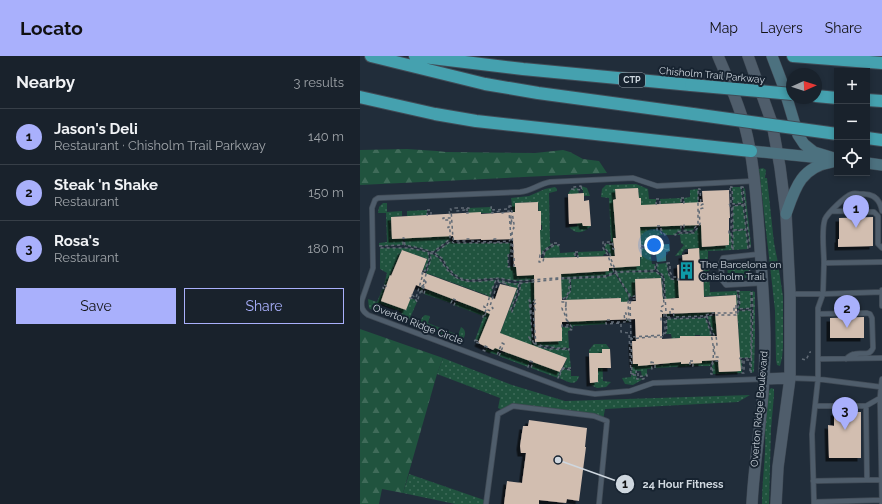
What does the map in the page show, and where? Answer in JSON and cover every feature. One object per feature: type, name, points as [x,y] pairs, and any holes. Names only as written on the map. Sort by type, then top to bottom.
[{"type":"highway","points":[[371,56],[485,84],[538,93],[834,134]]},
{"type":"highway","name":"Chisholm Trail Parkway","points":[[416,56],[573,74],[786,93]]},
{"type":"highway","points":[[793,56],[882,63]]},
{"type":"highway","points":[[360,97],[435,114],[476,121],[751,151]]},
{"type":"highway","points":[[822,97],[834,98]]},
{"type":"highway","points":[[870,100],[882,101]]},
{"type":"highway","points":[[870,138],[882,140]]},
{"type":"main road","points":[[772,56],[783,85],[798,135],[804,144],[814,152],[834,159]]},
{"type":"main road","points":[[751,151],[834,160]]},
{"type":"main road","points":[[786,214],[794,193],[802,178],[810,170],[821,164],[834,161]]},
{"type":"main road","points":[[870,163],[882,165]]},
{"type":"street","name":"Overton Ridge Boulevard","points":[[718,56],[735,97],[745,126],[751,151],[760,254],[765,344],[764,379],[753,474],[752,504]]},
{"type":"street","points":[[748,56],[772,123],[778,154],[786,214],[790,294],[790,378],[778,467],[776,504]]},
{"type":"street","points":[[764,379],[790,378]]},
{"type":"lane","name":"Overton Ridge Circle","points":[[754,181],[657,186],[633,178],[550,182],[544,183],[530,190],[520,192],[378,198],[375,200],[372,208],[373,268],[362,300],[362,309],[368,315],[569,390],[584,393],[595,394],[630,391],[653,383],[764,379]]},
{"type":"lane","points":[[882,211],[881,203],[875,196],[865,193],[851,194],[826,217],[824,224],[823,294],[818,308],[818,379],[812,434],[814,503],[882,500]]},
{"type":"lane","points":[[832,211],[874,212],[878,216],[878,244],[882,248]]},
{"type":"lane","points":[[760,254],[723,258],[721,263],[722,280],[723,283],[728,285],[762,283]]},
{"type":"lane","points":[[824,263],[882,262]]},
{"type":"lane","points":[[790,294],[882,291],[882,306]]},
{"type":"lane","points":[[818,314],[870,314],[872,318],[872,351],[869,353],[855,354],[846,359]]},
{"type":"lane","points":[[818,359],[882,358]]},
{"type":"lane","points":[[790,378],[818,379],[881,387]]},
{"type":"lane","points":[[882,379],[880,398],[882,504]]},
{"type":"lane","points":[[846,406],[866,406],[880,398]]},
{"type":"lane","points":[[486,504],[498,414],[514,406],[594,416],[607,422],[599,504]]},
{"type":"lane","points":[[815,406],[840,406]]},
{"type":"lane","points":[[866,406],[867,480]]},
{"type":"lane","points":[[813,481],[881,480]]},
{"type":"path","points":[[743,204],[733,204],[732,187],[730,187],[731,203],[729,203],[730,206],[732,206],[732,219],[731,230],[729,230],[729,233],[731,232],[732,250],[732,231],[746,230]]},
{"type":"path","points":[[741,187],[750,248],[748,249],[746,230],[741,187]]},
{"type":"path","points":[[698,189],[700,189],[701,205],[703,204],[703,208],[699,209],[700,224],[694,233],[679,233],[675,235],[677,232],[681,231],[681,225],[684,225],[684,231],[692,231],[698,224],[698,189]]},
{"type":"path","points":[[743,204],[733,206],[733,230],[746,230]]},
{"type":"path","points":[[509,206],[512,206],[514,224],[512,224],[511,216],[511,224],[514,229],[512,230],[513,254],[511,256],[514,256],[514,266],[508,267],[508,255],[511,252],[511,243],[454,243],[451,241],[435,253],[443,259],[447,267],[454,274],[462,279],[470,280],[498,278],[517,281],[601,276],[614,272],[608,255],[603,248],[603,242],[612,242],[614,249],[611,244],[605,244],[605,248],[610,254],[616,272],[655,270],[655,264],[657,264],[657,270],[664,276],[667,331],[662,337],[631,338],[662,335],[665,330],[665,322],[661,321],[661,317],[664,316],[664,312],[661,311],[661,306],[664,305],[662,277],[656,272],[616,273],[606,277],[520,283],[511,283],[498,280],[507,284],[498,282],[490,306],[493,308],[491,311],[488,310],[484,318],[483,316],[487,308],[484,306],[487,306],[496,280],[473,282],[459,280],[450,274],[441,259],[430,252],[431,259],[417,302],[416,300],[410,298],[412,295],[416,298],[423,270],[425,271],[429,259],[428,252],[409,248],[380,248],[379,246],[404,245],[404,238],[405,246],[433,252],[450,239],[450,230],[448,230],[448,227],[450,227],[450,220],[443,220],[443,218],[450,218],[450,209],[454,241],[468,241],[468,239],[471,241],[493,242],[494,239],[496,239],[497,242],[510,241],[509,211],[492,213],[492,207],[493,210],[509,209],[509,206]]},
{"type":"path","points":[[457,208],[456,211],[465,210],[466,213],[468,213],[469,208],[467,208],[468,211],[467,208],[457,208]]},
{"type":"path","points":[[657,226],[660,226],[665,235],[663,235],[658,230],[657,226]]},
{"type":"path","points":[[559,243],[559,245],[555,245],[545,251],[544,262],[539,262],[540,255],[543,254],[543,251],[552,244],[559,243]]},
{"type":"path","points":[[605,248],[609,254]]},
{"type":"path","points":[[667,263],[670,263],[670,272],[673,277],[678,277],[678,280],[672,279],[668,272],[667,263]]},
{"type":"path","points":[[700,263],[716,264],[715,269],[701,270],[705,268],[704,264],[700,263]]},
{"type":"path","points":[[616,273],[631,297],[636,296],[636,299],[632,299],[630,303],[632,374],[636,374],[636,371],[638,371],[638,377],[647,375],[647,377],[642,379],[637,378],[636,375],[631,375],[629,333],[621,332],[621,323],[606,324],[606,320],[610,320],[610,322],[625,322],[624,313],[626,313],[626,322],[629,321],[629,296],[616,273]]},
{"type":"path","points":[[570,279],[570,291],[565,298],[562,299],[562,302],[565,302],[566,306],[562,308],[568,325],[562,325],[562,327],[569,327],[571,330],[572,329],[567,320],[566,310],[566,299],[571,291],[570,279]]},
{"type":"path","points":[[425,281],[426,282],[423,289],[425,290],[424,294],[422,293],[422,289],[425,281]]},
{"type":"path","points":[[520,283],[519,294],[512,312],[510,311],[520,283]]},
{"type":"path","points":[[419,292],[420,287]]},
{"type":"path","points":[[667,318],[670,317],[670,310],[673,309],[674,317],[702,316],[712,313],[733,314],[734,306],[736,306],[736,313],[736,304],[738,304],[737,291],[739,292],[740,306],[738,306],[738,309],[751,308],[752,291],[752,373],[750,373],[750,360],[744,360],[744,373],[742,373],[742,360],[740,360],[740,358],[750,358],[751,310],[738,311],[738,314],[736,315],[706,316],[703,318],[667,318]]},
{"type":"path","points":[[529,300],[532,315],[531,304],[535,300],[536,303],[533,305],[535,310],[533,311],[536,344],[555,348],[569,348],[569,350],[542,348],[532,343],[528,336],[533,342],[529,300]]},
{"type":"path","points":[[565,311],[566,316]]},
{"type":"path","points":[[706,316],[714,335],[716,335],[717,341],[717,345],[714,345],[715,357],[718,357],[718,361],[714,361],[712,366],[712,374],[710,366],[713,359],[712,335],[706,316]]},
{"type":"path","points":[[688,318],[692,317]]},
{"type":"path","points":[[502,343],[504,344],[499,356],[497,355],[502,343]]},
{"type":"path","points":[[802,359],[806,360],[810,352],[818,352]]},
{"type":"path","points":[[562,368],[571,368],[571,370],[562,369],[558,378],[562,368]]},
{"type":"green space","points":[[407,149],[446,152],[535,153],[563,150],[583,159],[599,161],[607,173],[360,185],[360,150]]},
{"type":"green space","points":[[763,168],[766,170],[765,178],[767,178],[774,243],[783,297],[783,347],[780,366],[777,365],[776,360],[775,310],[759,169]]},
{"type":"green space","points":[[636,184],[648,189],[649,199],[656,199],[656,204],[645,227],[657,226],[658,230],[663,235],[649,236],[649,240],[655,241],[655,247],[639,245],[641,238],[639,237],[641,198],[639,198],[638,188],[615,189],[616,199],[613,200],[617,214],[614,214],[614,219],[617,219],[614,246],[611,242],[609,198],[601,197],[602,189],[606,185]]},
{"type":"green space","points":[[581,186],[587,188],[590,196],[581,196],[583,226],[591,226],[583,232],[577,232],[569,227],[577,226],[576,194],[568,194],[571,189],[578,188],[579,195],[583,195]]},
{"type":"green space","points":[[555,187],[557,191],[549,193],[550,243],[552,244],[543,251],[543,254],[540,255],[538,252],[541,252],[541,248],[538,248],[542,225],[540,225],[538,202],[515,203],[515,212],[513,213],[511,198],[529,196],[545,189]]},
{"type":"green space","points":[[732,187],[741,187],[743,203],[733,204]]},
{"type":"green space","points":[[743,187],[745,189],[751,245],[750,248]]},
{"type":"green space","points":[[698,189],[698,224],[692,231],[684,231],[684,198],[690,197],[690,190]]},
{"type":"green space","points":[[681,198],[681,203],[660,204],[660,199]]},
{"type":"green space","points":[[383,203],[387,203],[387,212],[402,211],[402,216],[391,217],[392,239],[403,238],[403,245],[379,246],[379,243],[387,242],[386,213],[378,213],[379,207]]},
{"type":"green space","points":[[743,205],[746,229],[733,230],[733,206]]},
{"type":"green space","points":[[491,207],[492,213],[468,213],[469,208]]},
{"type":"green space","points":[[701,208],[702,247],[729,245],[729,233],[731,232],[732,250],[708,251],[708,263],[700,263],[699,248],[685,249],[682,255],[675,256],[684,245],[681,243],[680,235],[677,235],[694,233],[700,224]]},
{"type":"green space","points":[[427,210],[427,215],[407,216],[407,211]]},
{"type":"green space","points":[[681,225],[681,231],[677,232],[675,235],[665,235],[661,230],[661,226]]},
{"type":"green space","points":[[450,230],[450,239],[433,252],[405,245],[404,238]]},
{"type":"green space","points":[[746,230],[748,249],[733,250],[733,231]]},
{"type":"green space","points":[[451,241],[454,243],[511,243],[511,252],[508,255],[508,266],[516,267],[517,276],[609,271],[610,262],[614,272],[605,276],[517,281],[498,278],[470,280],[462,279],[454,274],[447,267],[443,259],[435,253]]},
{"type":"green space","points":[[605,244],[611,244],[614,249],[616,253],[614,253],[617,267],[640,266],[641,248],[650,249],[652,264],[655,264],[655,270],[616,272],[610,254],[605,248]]},
{"type":"green space","points":[[555,245],[559,245],[560,253],[575,252],[575,257],[544,258],[545,252]]},
{"type":"green space","points":[[380,248],[409,248],[428,252],[429,259],[425,271],[423,270],[427,259],[402,250],[386,286],[384,285],[387,273],[380,269]]},
{"type":"green space","points":[[603,248],[607,254],[604,254],[603,256],[578,257],[578,252],[603,251]]},
{"type":"green space","points":[[430,253],[439,258],[445,267],[458,279],[470,282],[496,280],[486,306],[489,296],[429,274],[422,289],[422,293],[420,292],[431,259]]},
{"type":"green space","points":[[728,261],[731,261],[731,269],[739,269],[740,262],[749,262],[750,278],[741,278],[739,273],[731,273],[731,281],[728,279]]},
{"type":"green space","points":[[667,263],[668,273],[671,279],[678,280],[685,291],[704,290],[704,271],[696,271],[709,269],[710,292],[737,291],[738,304],[736,305],[735,295],[671,298],[670,317],[667,317],[664,276],[657,270],[657,264]]},
{"type":"green space","points":[[656,272],[662,277],[664,306],[661,278],[635,279],[635,296],[631,297],[616,273]]},
{"type":"green space","points":[[615,274],[629,296],[629,321],[627,322],[620,298],[570,300],[571,321],[606,320],[606,324],[573,326],[573,329],[567,320],[566,299],[571,290],[571,279],[606,277]]},
{"type":"green space","points":[[570,279],[570,291],[565,298],[534,300],[531,304],[531,315],[529,300],[533,342],[541,347],[569,350],[571,368],[563,368],[567,358],[502,343],[497,355],[485,351],[487,347],[487,349],[492,351],[494,349],[517,289],[498,280],[519,283],[511,311],[512,312],[519,294],[521,283]]},
{"type":"green space","points":[[383,288],[385,289],[381,301],[406,310],[410,298],[416,300],[417,302],[409,320],[399,319],[402,312],[381,304],[377,313],[369,308],[368,299],[377,302]]},
{"type":"green space","points":[[425,290],[453,299],[451,303],[424,294]]},
{"type":"green space","points":[[739,291],[751,291],[751,308],[738,309],[738,306],[740,306]]},
{"type":"green space","points":[[752,291],[755,292],[755,337],[754,372],[751,373],[753,310]]},
{"type":"green space","points":[[456,301],[458,303],[459,301],[479,309],[478,311],[480,312],[482,309],[487,308],[483,316],[454,305]]},
{"type":"green space","points":[[488,310],[491,311],[479,341],[475,340],[483,318]]},
{"type":"green space","points":[[751,310],[751,358],[740,358],[738,320],[716,321],[716,335],[714,335],[707,316],[736,315],[738,311]]},
{"type":"green space","points":[[730,311],[733,313],[712,313],[702,316],[674,317],[674,314]]},
{"type":"green space","points":[[425,315],[430,316],[428,323],[458,335],[461,327],[463,328],[465,332],[464,338],[461,341],[455,341],[424,329],[421,322]]},
{"type":"green space","points":[[705,317],[713,347],[712,360],[710,366],[693,366],[693,362],[702,363],[700,335],[695,335],[695,338],[680,336],[680,338],[672,339],[671,334],[665,334],[667,331],[667,319]]},
{"type":"green space","points":[[562,327],[569,327],[571,330],[568,331],[569,348],[539,346],[535,343],[535,340],[536,342],[562,341]]},
{"type":"green space","points":[[360,329],[443,358],[437,374],[403,493],[382,489],[379,504],[360,504]]},
{"type":"green space","points":[[594,344],[606,344],[610,349],[602,350],[603,381],[611,382],[606,387],[597,388],[590,383],[598,382],[597,353],[589,353],[589,350]]},
{"type":"green space","points":[[501,352],[530,361],[528,367],[499,356]]},
{"type":"green space","points":[[443,358],[512,385],[565,401],[750,395],[738,402],[605,409],[603,420],[594,416],[514,406],[505,411],[498,408],[500,398],[437,374]]},
{"type":"green space","points":[[740,360],[742,360],[742,373],[713,374],[712,366],[714,361],[718,361],[719,372],[740,371]]},
{"type":"green space","points":[[690,361],[690,366],[655,368],[655,363],[658,363],[658,365],[663,365],[663,363],[681,362],[681,364],[683,364]]},
{"type":"green space","points":[[533,362],[560,372],[558,378],[531,368]]},
{"type":"green space","points":[[632,363],[643,363],[643,366],[651,363],[652,369],[647,369],[647,375],[642,377],[641,371],[636,371],[636,374],[632,374]]},
{"type":"green space","points":[[562,369],[571,370],[571,376],[579,376],[578,380],[571,383],[559,378]]},
{"type":"green space","points":[[631,375],[636,375],[637,378],[643,379],[633,385],[625,384],[622,378],[631,377]]},
{"type":"green space","points":[[771,388],[774,389],[774,395],[771,429],[769,504],[762,504],[766,408],[768,392]]},
{"type":"green space","points":[[409,474],[487,501],[486,504],[455,504],[403,493]]},
{"type":"water","points":[[669,244],[670,251],[666,252],[666,261],[657,262],[657,245]]},
{"type":"building","points":[[638,188],[639,198],[641,198],[641,205],[703,202],[702,191],[729,190],[729,245],[702,247],[701,225],[640,227],[642,257],[640,257],[640,266],[609,268],[609,271],[561,274],[562,300],[621,298],[621,302],[636,301],[635,279],[661,278],[663,299],[679,298],[677,265],[683,264],[682,255],[688,254],[688,249],[699,248],[700,264],[703,264],[704,297],[736,295],[741,371],[719,372],[718,360],[702,361],[702,363],[681,364],[681,362],[638,366],[638,364],[633,364],[632,341],[636,341],[635,319],[562,322],[562,341],[535,342],[534,275],[517,276],[516,267],[514,267],[513,239],[454,240],[453,236],[392,239],[391,217],[481,212],[481,214],[515,212],[515,203],[538,202],[538,211],[541,211],[541,258],[615,256],[613,238],[616,238],[613,200],[616,199],[615,189]],"holes":[[[715,312],[717,336],[680,336],[680,338],[662,339],[662,314]]]},
{"type":"building","points":[[584,193],[584,201],[589,200],[591,226],[583,226],[582,223],[569,224],[568,194]]},
{"type":"building","points":[[873,217],[873,246],[838,247],[839,218]]},
{"type":"building","points":[[402,250],[427,259],[422,272],[495,299],[500,284],[517,288],[500,333],[567,358],[560,372],[495,348],[493,350],[478,343],[490,314],[476,308],[416,285],[406,310],[381,301],[390,275],[391,276]]},
{"type":"building","points":[[864,317],[864,338],[830,338],[830,318]]},
{"type":"building","points":[[602,349],[610,349],[611,368],[598,368],[598,382],[590,383],[589,353],[602,353]]},
{"type":"building","points":[[843,408],[846,412],[861,412],[861,458],[829,458],[828,425],[834,426],[834,412],[839,412],[839,410]]},
{"type":"building","points":[[529,420],[587,428],[579,501],[567,499],[566,503],[539,500],[539,504],[504,504],[507,481],[522,483],[526,453],[521,453],[520,446],[523,426],[528,426]]},
{"type":"place","name":"Jason's Deli","points":[[856,228]]},
{"type":"place","name":"The Barcelona on Chisholm Trail","points":[[687,270]]},
{"type":"place","name":"Steak 'n Shake","points":[[847,328]]},
{"type":"place","name":"Rosa's","points":[[845,430]]},
{"type":"place","name":"24 Hour Fitness","points":[[558,460]]}]
